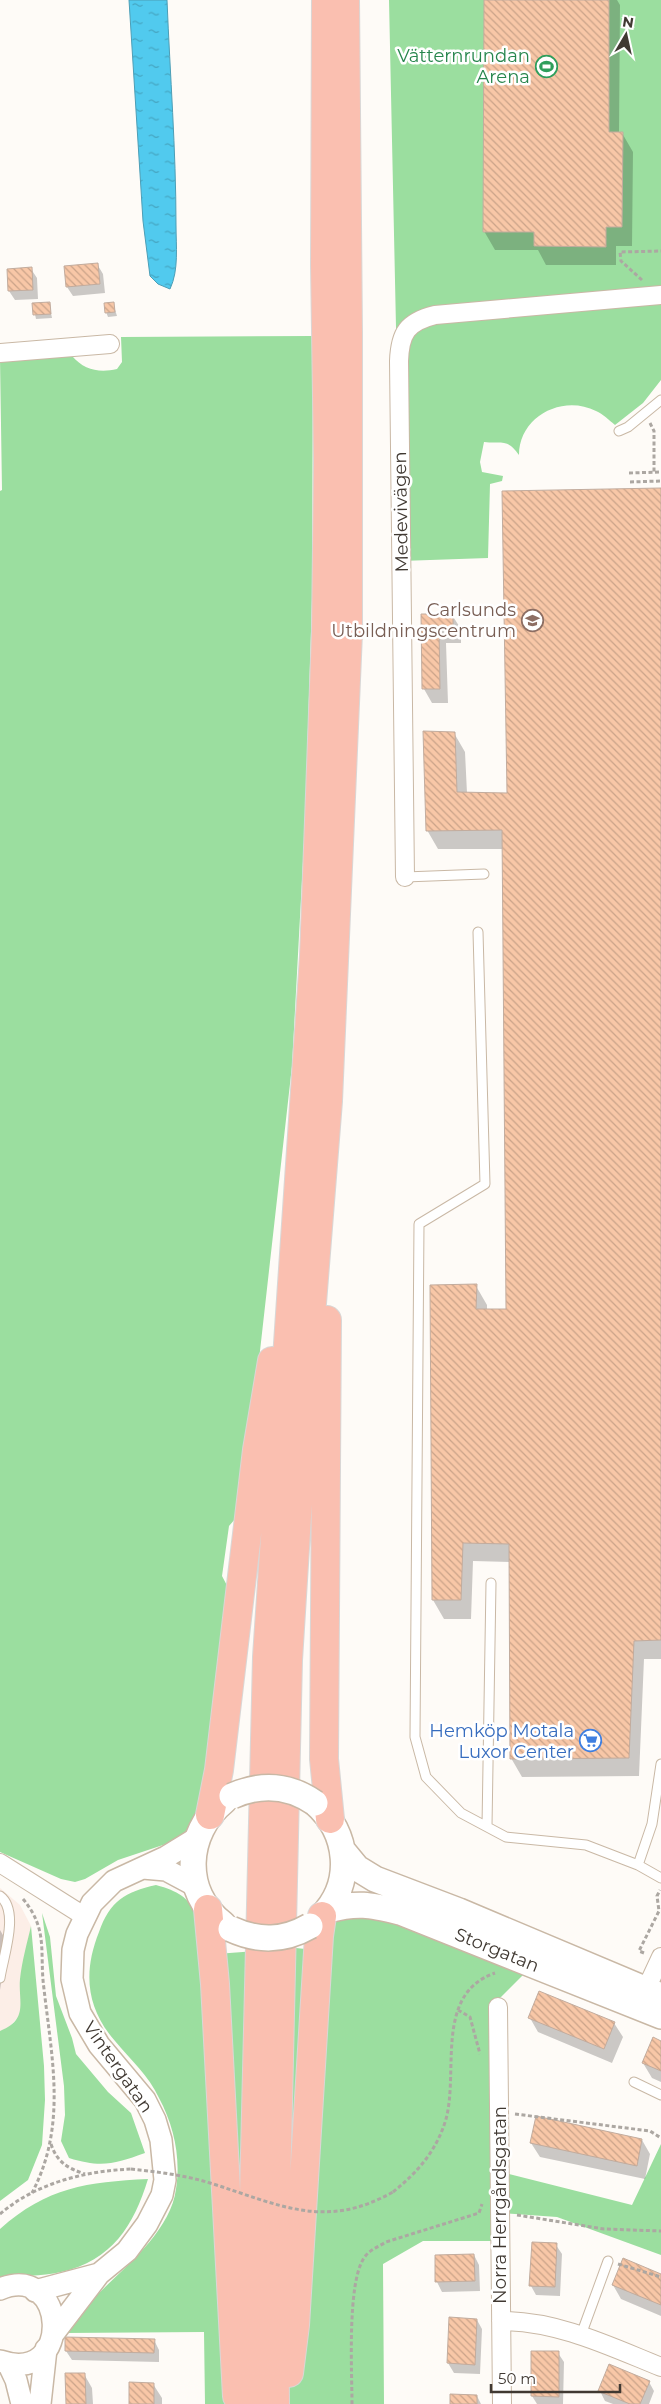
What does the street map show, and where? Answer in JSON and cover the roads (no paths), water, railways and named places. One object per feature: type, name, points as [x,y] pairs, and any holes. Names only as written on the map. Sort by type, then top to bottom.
[{"type":"highway","points":[[254,2404],[252,2278],[266,1657],[314,956],[326,632],[328,461],[325,265],[326,0]]},
{"type":"highway","points":[[275,2404],[274,2279],[288,1660],[304,1404],[328,1101],[348,633],[345,0]]},
{"type":"highway","points":[[323,1811],[328,1101]]},
{"type":"highway","points":[[203,1826],[222,1745],[257,1450],[271,1365],[294,1263]]},
{"type":"highway","points":[[202,1897],[215,1984],[238,2404]]},
{"type":"highway","points":[[285,2404],[295,2325],[320,1917]]},
{"type":"main road","points":[[260,1788],[280,1788],[298,1794],[323,1811],[338,1834],[343,1851],[342,1882],[336,1897],[320,1917],[296,1934],[271,1939],[247,1936],[218,1920],[202,1897],[192,1862],[203,1826],[232,1796],[260,1788]]},
{"type":"main road","name":"Storgatan","points":[[343,1851],[357,1868],[375,1878],[459,1911],[648,1997],[661,2016]]},
{"type":"main road","name":"Storgatan","points":[[320,1917],[352,1904],[372,1905],[400,1912],[490,1947],[648,1997]]},
{"type":"street","name":"Medevivägen","points":[[405,877],[399,361],[401,339],[406,329],[414,322],[435,315],[660,295]]},
{"type":"street","points":[[0,353],[110,344]]},
{"type":"street","name":"Vintergatan","points":[[50,2341],[99,2274],[127,2251],[147,2224],[162,2195],[165,2180],[165,2161],[155,2120],[145,2100],[99,2045],[80,2014],[72,1979],[75,1942],[84,1916],[92,1903],[114,1881],[166,1857],[203,1826]]},
{"type":"street","points":[[0,1863],[84,1916]]},
{"type":"street","points":[[144,1868],[166,1870],[202,1897]]},
{"type":"street","points":[[648,1997],[660,1959]]},
{"type":"street","name":"Norra Herrgårdsgatan","points":[[498,2007],[502,2404]]},
{"type":"street","name":"Vintergatan","points":[[35,2291],[99,2274]]},
{"type":"street","points":[[0,2289],[15,2286],[35,2291],[47,2301],[54,2316],[40,2404]]},
{"type":"street","points":[[501,2321],[539,2324],[581,2335],[661,2367]]},
{"type":"street","points":[[4,2362],[29,2362],[50,2341]]},
{"type":"street","points":[[4,2362],[16,2380],[22,2404]]},
{"type":"lane","points":[[619,431],[661,400]]},
{"type":"lane","name":"Medevivägen","points":[[405,877],[484,874]]},
{"type":"lane","points":[[478,932],[485,1184],[419,1224],[415,1738],[426,1777],[461,1813],[506,1837],[586,1845],[638,1865],[661,1878]]},
{"type":"lane","points":[[487,1826],[491,1583]]},
{"type":"lane","points":[[638,1865],[652,1824],[661,1764]]},
{"type":"lane","points":[[0,1896],[5,1899],[10,1916],[0,1978]]},
{"type":"lane","points":[[634,2082],[661,2094]]},
{"type":"lane","points":[[581,2335],[608,2261]]},
{"type":"water","points":[[129,0],[167,0],[175,169],[176,249],[175,274],[170,289],[158,284],[150,276],[143,221]]},
{"type":"place","name":"Vätternrundan Arena","points":[[546,66]]},
{"type":"place","name":"Carlsunds Utbildningscentrum","points":[[532,620]]},
{"type":"place","name":"Hemköp Motala Luxor Center","points":[[590,1741]]}]
